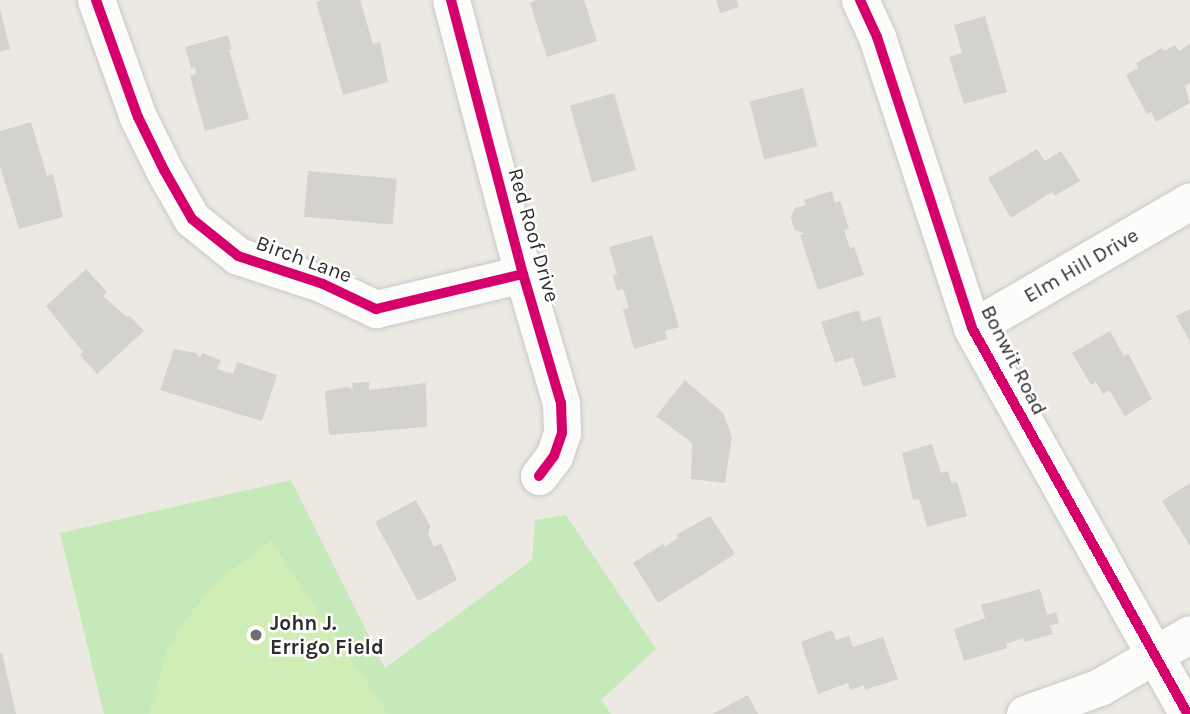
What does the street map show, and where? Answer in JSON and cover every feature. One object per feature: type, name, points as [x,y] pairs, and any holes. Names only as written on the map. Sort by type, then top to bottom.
[{"type":"street","name":"Birch Lane","points":[[96,0],[138,117],[164,170],[192,219],[238,256],[323,284],[376,309],[523,274]]},
{"type":"street","name":"Red Roof Drive","points":[[451,0],[523,274],[561,403],[562,433],[554,456],[539,476]]},
{"type":"street","name":"Bonwit Road","points":[[860,0],[877,37],[972,328],[1188,714]]},
{"type":"street","name":"Elm Hill Drive","points":[[972,328],[1190,201]]},
{"type":"street","points":[[1025,714],[1100,687],[1190,634]]},
{"type":"green space","points":[[291,480],[385,668],[532,560],[535,520],[566,515],[656,649],[601,700],[611,714],[104,714],[60,533]]},
{"type":"green space","name":"John J. Errigo Field","points":[[271,540],[388,714],[149,714],[167,651],[187,618],[214,584]]},
{"type":"building","points":[[360,0],[373,44],[380,42],[388,82],[343,95],[316,2]]},
{"type":"building","points":[[536,0],[584,0],[597,41],[547,57],[530,3]]},
{"type":"building","points":[[716,0],[736,0],[739,7],[720,13]]},
{"type":"building","points":[[0,9],[10,49],[0,52]]},
{"type":"building","points":[[985,16],[1007,92],[964,104],[949,57],[962,53],[954,25]]},
{"type":"building","points":[[228,35],[232,49],[229,50],[249,119],[205,131],[190,76],[196,74],[195,67],[191,68],[185,47]]},
{"type":"building","points":[[1190,44],[1190,83],[1185,86],[1190,103],[1156,122],[1151,112],[1147,114],[1126,75],[1138,68],[1136,63],[1162,48],[1164,51],[1175,45],[1179,51]]},
{"type":"building","points":[[803,88],[818,146],[764,160],[750,101]]},
{"type":"building","points":[[614,93],[636,170],[592,183],[570,106]]},
{"type":"building","points":[[31,122],[47,176],[53,174],[63,217],[19,229],[0,166],[0,131]]},
{"type":"building","points":[[1037,149],[1045,161],[1061,151],[1080,181],[1054,196],[1052,192],[1011,218],[988,178]]},
{"type":"building","points":[[308,171],[397,179],[393,225],[304,217]]},
{"type":"building","points":[[832,191],[835,203],[840,201],[849,229],[844,230],[850,248],[854,247],[864,275],[818,290],[800,235],[805,234],[794,229],[791,217],[795,208],[806,205],[804,200]]},
{"type":"building","points":[[652,235],[679,327],[665,331],[667,339],[634,349],[623,310],[629,308],[623,289],[617,291],[613,275],[617,274],[609,247]]},
{"type":"building","points":[[86,269],[107,292],[103,296],[127,317],[129,315],[144,331],[97,374],[80,355],[83,352],[46,306]]},
{"type":"building","points":[[1190,309],[1190,342],[1176,316]]},
{"type":"building","points":[[859,310],[862,322],[880,316],[896,377],[863,387],[853,357],[835,363],[821,322]]},
{"type":"building","points":[[1110,331],[1124,356],[1128,353],[1152,399],[1125,416],[1109,390],[1103,394],[1096,382],[1091,385],[1072,353]]},
{"type":"building","points":[[174,349],[196,353],[200,358],[202,353],[221,360],[217,369],[233,374],[237,362],[277,375],[262,421],[160,390]]},
{"type":"building","points":[[685,380],[723,413],[732,437],[725,483],[691,479],[692,443],[656,416]]},
{"type":"building","points":[[369,382],[369,390],[426,383],[427,427],[329,435],[325,391],[347,387],[353,389],[352,383]]},
{"type":"building","points":[[932,444],[941,473],[948,471],[951,483],[957,482],[967,516],[927,527],[919,499],[913,500],[902,453]]},
{"type":"building","points":[[1190,483],[1190,546],[1162,501]]},
{"type":"building","points":[[416,500],[430,526],[428,534],[434,547],[441,543],[457,580],[418,601],[375,522]]},
{"type":"building","points":[[710,516],[735,554],[658,603],[633,563],[663,544],[665,547],[678,538],[676,535]]},
{"type":"building","points":[[1040,589],[1047,615],[1056,612],[1059,623],[1050,626],[1053,634],[1024,642],[1023,638],[1006,644],[1007,648],[964,661],[954,629],[985,618],[981,605]]},
{"type":"building","points":[[832,630],[836,640],[849,636],[853,647],[883,637],[898,679],[865,690],[864,685],[850,690],[848,683],[818,694],[801,642]]},
{"type":"building","points":[[2,653],[16,714],[0,714]]},
{"type":"building","points":[[748,695],[758,714],[712,714]]},
{"type":"cycle path","points":[[96,0],[138,117],[164,170],[192,219],[238,256],[323,284],[376,309],[523,274]]},
{"type":"cycle path","points":[[451,0],[523,274],[561,403],[562,433],[554,456],[539,476]]},
{"type":"cycle path","points":[[860,0],[877,37],[972,328],[1188,714]]},
{"type":"place","name":"John J. Errigo Field","points":[[256,635]]}]
